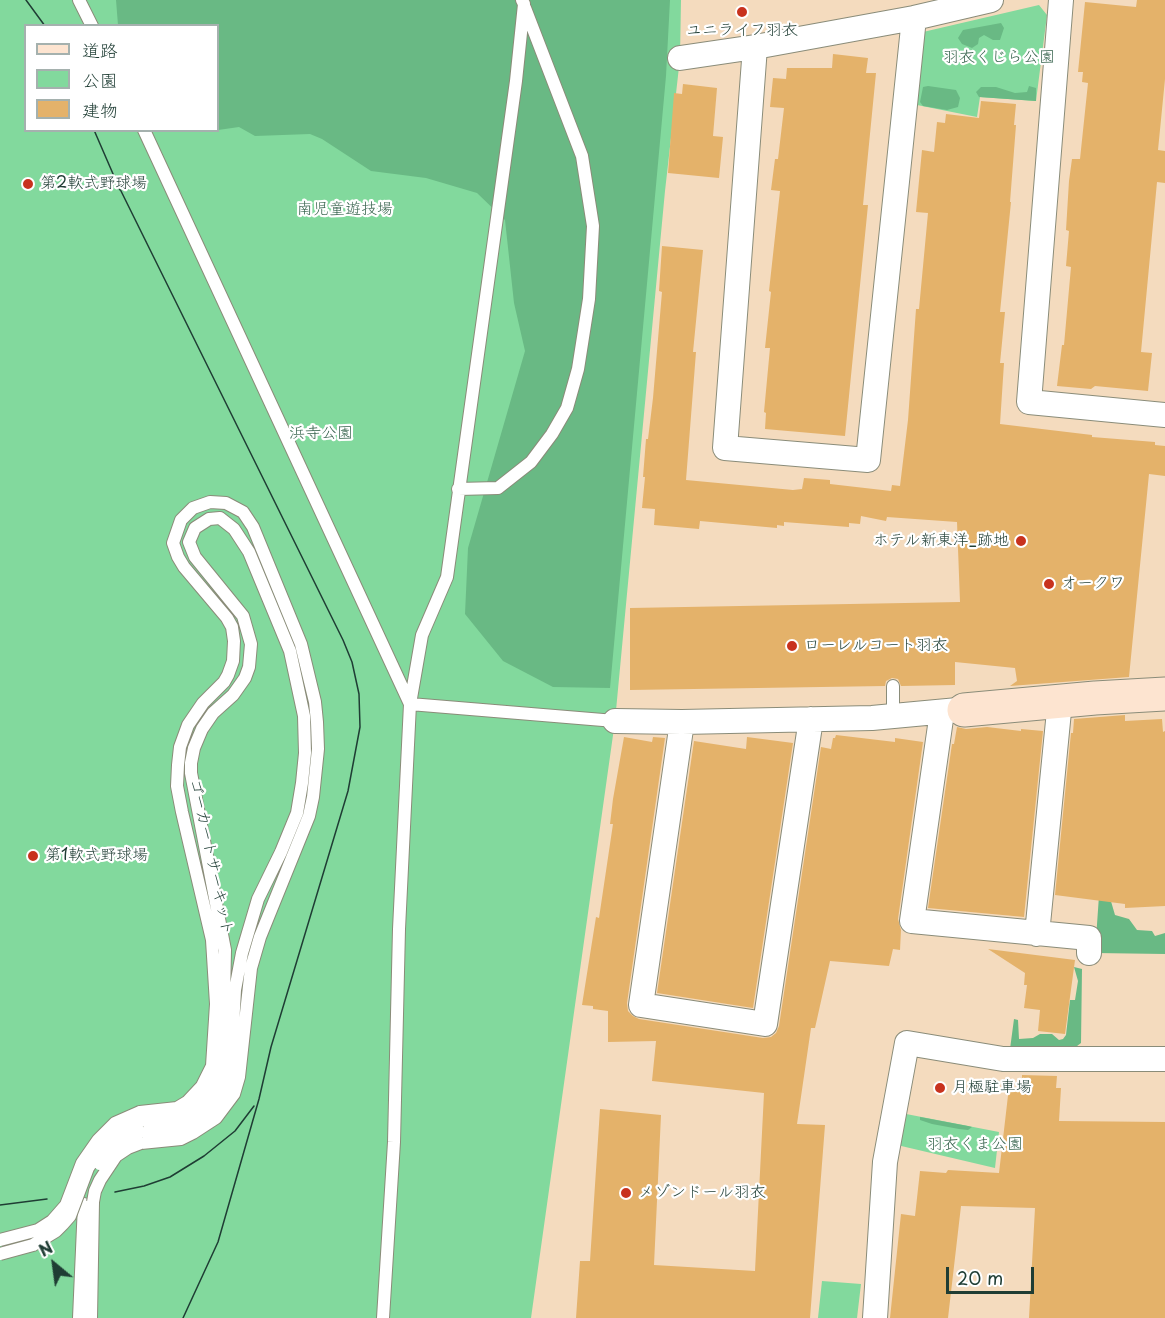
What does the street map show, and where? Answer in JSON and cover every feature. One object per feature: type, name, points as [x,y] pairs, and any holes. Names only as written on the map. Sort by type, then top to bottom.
[{"type":"street","points":[[680,58],[914,18],[991,0]]},
{"type":"street","points":[[1061,0],[1029,402],[1165,415]]},
{"type":"street","points":[[755,47],[725,448],[868,460],[914,18]]},
{"type":"street","points":[[615,721],[682,722],[893,717],[1060,701],[1165,694]]},
{"type":"street","points":[[1037,934],[1060,701]]},
{"type":"street","points":[[953,711],[912,921],[1089,938],[1089,953]]},
{"type":"street","points":[[682,722],[641,1005],[765,1024],[811,719]]},
{"type":"street","points":[[875,1318],[885,1162],[907,1043],[1003,1059],[1165,1059]]},
{"type":"lane","points":[[79,0],[91,24]]},
{"type":"lane","points":[[383,1318],[394,1142],[399,929],[410,704],[422,635],[447,577],[516,81],[523,2]]},
{"type":"lane","points":[[458,489],[498,488],[531,462],[552,434],[567,408],[578,369],[589,299],[593,226],[582,156],[523,2]]},
{"type":"lane","points":[[145,132],[410,704]]},
{"type":"lane","name":"ゴーカートサーキット","points":[[79,1318],[85,1304],[88,1203],[117,1156],[128,1148],[141,1127],[187,1102],[202,1086],[212,1066],[216,1004],[213,940],[179,795],[178,765],[180,747],[188,725],[203,703],[228,675],[234,661],[234,641],[232,627],[227,618],[184,567],[174,543],[181,520],[193,508],[210,502],[226,503],[243,512],[254,527],[301,644],[313,693],[317,722],[318,748],[314,788],[309,816],[260,937],[251,969],[239,1077],[234,1094],[216,1118],[182,1138],[141,1127]]},
{"type":"lane","name":"ゴーカートサーキット","points":[[0,1240],[38,1230],[52,1221],[66,1205],[82,1163],[98,1140],[115,1123],[141,1127],[171,1130],[190,1125],[214,1105],[224,1090],[231,1064],[235,990],[242,953],[258,899],[297,813],[305,753],[304,716],[290,651],[249,552],[234,529],[220,518],[209,519],[195,528],[189,542],[195,557],[243,616],[251,644],[249,667],[245,678],[233,695],[213,712],[202,729],[191,763],[225,950],[223,1049],[218,1081],[198,1107],[190,1113],[178,1118],[141,1127],[116,1133],[96,1156],[85,1176],[70,1216],[63,1224],[33,1245],[0,1254]]},
{"type":"lane","points":[[893,686],[893,717]]},
{"type":"lane","points":[[410,704],[615,721]]},
{"type":"lane","name":"ゴーカートサーキット","points":[[85,1304],[92,1318]]},
{"type":"green space","name":"浜寺公園","points":[[0,0],[681,0],[680,58],[665,191],[615,721],[531,1318],[0,1318]]},
{"type":"green space","points":[[116,0],[670,0],[666,76],[610,688],[553,687],[503,661],[465,614],[468,548],[525,351],[514,303],[505,220],[477,193],[426,178],[371,171],[322,139],[310,134],[255,136],[239,127],[219,130],[219,24],[118,24]]},
{"type":"green space","name":"羽衣くじら公園","points":[[1039,5],[1047,15],[1036,101],[980,97],[977,117],[917,105],[923,32]]},
{"type":"green space","points":[[1001,23],[1004,28],[1000,40],[993,40],[984,35],[972,48],[962,44],[958,38],[963,30]]},
{"type":"green space","points":[[1029,86],[1036,88],[1036,101],[979,97],[976,92],[981,87],[996,87],[1015,93],[1027,92]]},
{"type":"green space","points":[[923,87],[956,90],[960,98],[958,107],[947,110],[923,106],[920,102]]},
{"type":"green space","points":[[1101,867],[1115,915],[1129,919],[1137,930],[1152,931],[1155,936],[1165,933],[1165,954],[1095,953]]},
{"type":"green space","points":[[1074,967],[1082,969],[1081,1043],[1069,1052],[1010,1049],[1014,1019],[1018,1020],[1019,1039],[1052,1034],[1059,1040],[1063,1039],[1066,1035],[1070,1000],[1075,1000],[1078,981]]},
{"type":"green space","name":"羽衣くま公園","points":[[901,1113],[999,1132],[995,1168],[897,1145]]},
{"type":"green space","points":[[920,1117],[972,1127],[968,1130],[932,1124],[920,1120]]},
{"type":"green space","points":[[822,1281],[861,1284],[857,1318],[818,1318]]},
{"type":"building","points":[[1137,0],[1165,0],[1165,79],[1158,150],[1165,151],[1165,183],[1157,182],[1141,352],[1152,353],[1148,391],[1095,386],[1091,389],[1057,386],[1062,345],[1064,345],[1071,267],[1066,266],[1069,181],[1072,159],[1080,159],[1088,83],[1082,82],[1083,72],[1078,72],[1085,2],[1136,7]]},
{"type":"building","points":[[833,54],[868,58],[866,73],[876,73],[863,205],[868,205],[845,436],[765,429],[766,413],[764,412],[770,348],[765,348],[771,292],[769,291],[780,191],[771,190],[775,159],[778,159],[784,108],[770,107],[773,78],[786,79],[787,68],[832,68]]},
{"type":"building","points":[[683,84],[717,88],[713,136],[723,137],[719,178],[668,173],[674,93],[682,94]]},
{"type":"building","points":[[981,101],[1016,104],[1011,202],[1000,312],[1005,312],[1000,363],[1004,363],[1000,424],[1092,435],[1092,437],[1155,442],[1155,445],[1165,446],[1165,476],[1149,474],[1129,677],[1010,686],[1017,681],[1015,668],[955,662],[955,685],[901,686],[898,679],[892,678],[886,681],[885,686],[630,690],[630,608],[960,602],[957,522],[887,517],[886,521],[861,516],[860,524],[849,523],[849,527],[784,522],[784,526],[777,525],[777,528],[700,521],[699,529],[654,525],[655,509],[642,508],[645,477],[643,477],[653,398],[662,292],[659,291],[662,246],[703,250],[693,352],[696,352],[686,480],[793,490],[802,489],[804,478],[830,480],[830,484],[891,491],[892,485],[900,486],[908,420],[916,309],[919,309],[928,213],[916,212],[922,150],[934,152],[937,122],[945,123],[946,114],[979,118]]},
{"type":"building","points":[[1125,715],[1125,721],[1162,719],[1163,732],[1165,731],[1165,906],[1125,908],[1125,904],[1055,895],[1074,719]]},
{"type":"building","points":[[957,727],[1043,731],[1024,917],[928,908],[952,744],[954,744]]},
{"type":"building","points":[[836,735],[895,742],[895,738],[923,742],[898,919],[901,930],[900,950],[893,949],[889,966],[830,961],[815,1028],[811,1028],[797,1124],[825,1125],[810,1318],[576,1318],[580,1261],[590,1261],[600,1109],[661,1115],[654,1265],[755,1271],[764,1093],[652,1081],[656,1041],[608,1042],[608,1011],[582,1005],[596,917],[599,918],[613,824],[610,824],[613,799],[624,737],[652,742],[653,737],[665,738],[627,1003],[628,1011],[639,1019],[763,1038],[771,1037],[779,1026],[821,747],[831,749],[833,738]]},
{"type":"building","points":[[747,737],[793,743],[753,1008],[657,993],[694,741],[746,749]]},
{"type":"building","points":[[988,949],[1075,960],[1065,1034],[1038,1031],[1040,1010],[1024,1008],[1027,985],[1024,985],[1025,973]]},
{"type":"building","points":[[1022,1075],[1057,1076],[1056,1088],[1061,1088],[1059,1121],[1165,1122],[1165,1318],[1029,1318],[1035,1208],[961,1206],[948,1318],[890,1318],[901,1214],[915,1216],[920,1171],[999,1173],[1009,1087],[1022,1087]]},
{"type":"tram line","points":[[26,0],[44,24]]},
{"type":"tram line","points":[[95,132],[120,190]]},
{"type":"tram line","points":[[120,189],[343,640],[352,662],[359,694],[360,727],[348,791],[271,1047],[259,1099],[218,1242],[183,1318]]},
{"type":"tram line","points":[[115,1192],[144,1186],[170,1177],[204,1156],[235,1131],[254,1106]]},
{"type":"tram line","points":[[0,1205],[47,1199]]},
{"type":"place","name":"ユニライフ羽衣","points":[[742,12]]},
{"type":"place","name":"第2軟式野球場","points":[[28,184]]},
{"type":"place","name":"ホテル新東洋_跡地","points":[[1021,541]]},
{"type":"place","name":"オークワ","points":[[1049,584]]},
{"type":"place","name":"ローレルコート羽衣","points":[[792,646]]},
{"type":"place","name":"第1軟式野球場","points":[[33,856]]},
{"type":"place","name":"月極駐車場","points":[[940,1088]]},
{"type":"place","name":"メゾンドール羽衣","points":[[626,1193]]},
{"type":"park label","name":"南児童遊技場","points":[[345,210]]}]
